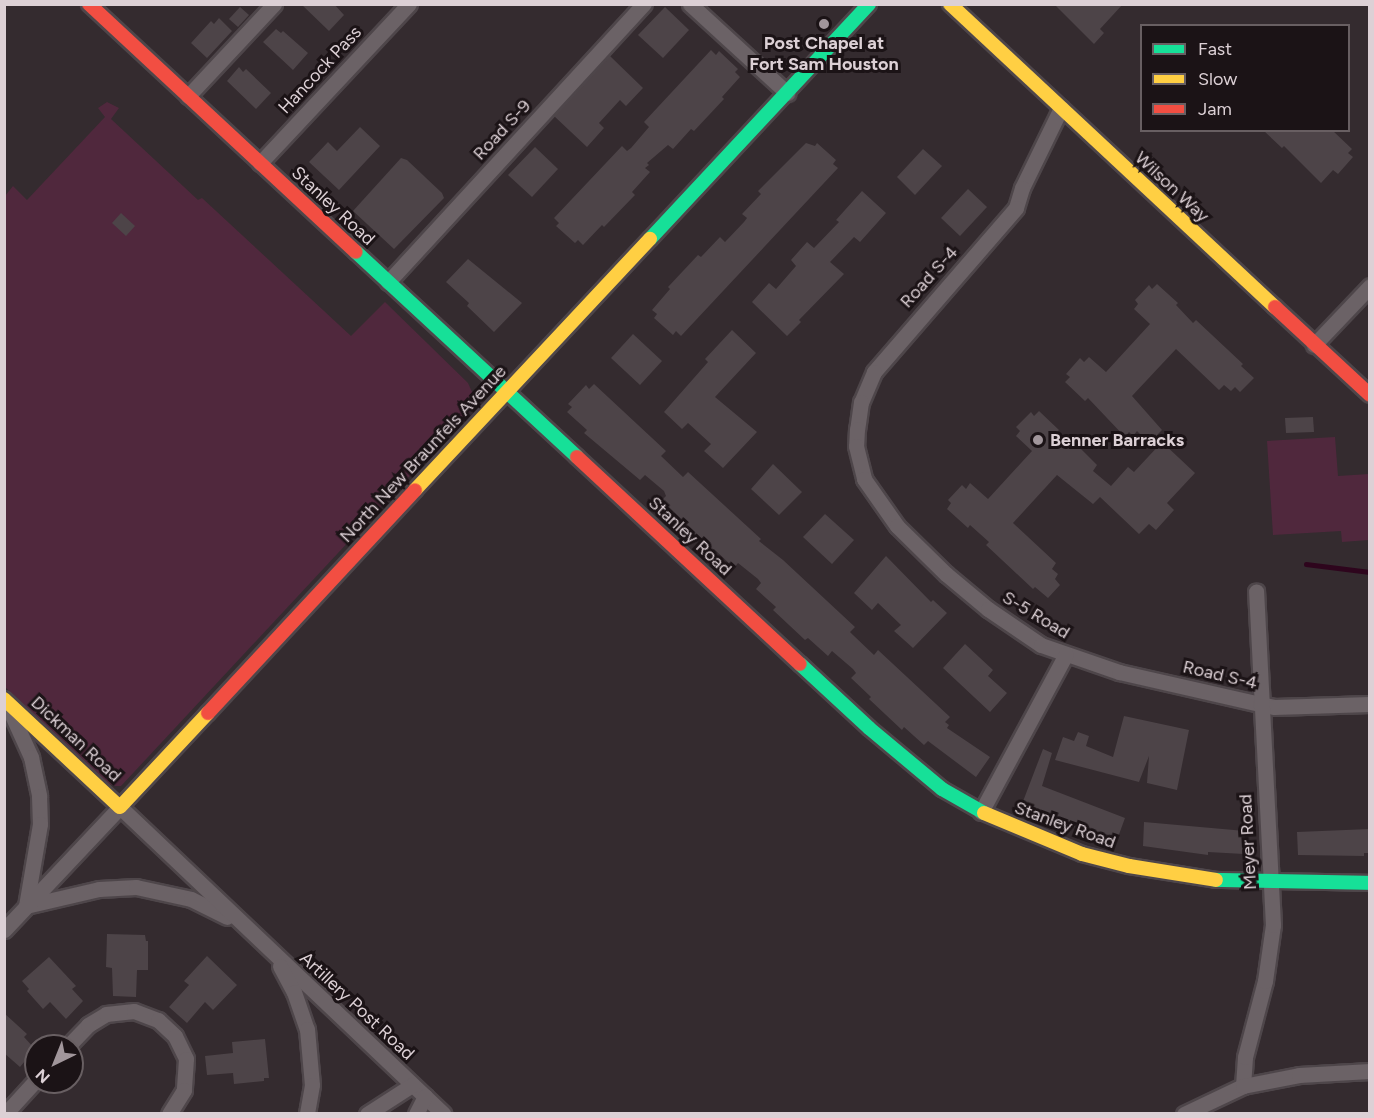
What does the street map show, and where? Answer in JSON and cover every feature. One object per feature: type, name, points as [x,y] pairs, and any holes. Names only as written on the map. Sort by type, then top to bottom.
[{"type":"street","name":"Stanley Road","points":[[89,4],[910,764],[942,789],[981,812],[1082,854],[1129,866],[1202,880],[1370,883]]},
{"type":"street","points":[[188,96],[274,4]]},
{"type":"street","name":"Hancock Pass","points":[[260,163],[409,4]]},
{"type":"street","name":"Road S-9","points":[[388,282],[644,4]]},
{"type":"street","points":[[690,4],[787,93]]},
{"type":"street","name":"North New Braunfels Avenue","points":[[4,930],[869,4]]},
{"type":"street","name":"Wilson Way","points":[[950,4],[1370,396]]},
{"type":"street","name":"Road S-4","points":[[864,479],[856,446],[857,429],[861,402],[874,372],[1016,208],[1022,188],[1061,108]]},
{"type":"street","points":[[1314,345],[1370,286]]},
{"type":"street","name":"S-5 Road","points":[[864,479],[897,526],[946,574],[1016,629],[1041,645],[1066,654],[981,812]]},
{"type":"street","name":"Meyer Road","points":[[1243,1086],[1245,1057],[1272,940],[1256,591]]},
{"type":"street","name":"Road S-4","points":[[1066,654],[1119,672],[1274,707],[1370,704]]},
{"type":"street","name":"Dickman Road","points":[[4,701],[120,807]]},
{"type":"street","name":"Dickman Road","points":[[4,701],[25,739],[39,796],[40,824],[26,906]]},
{"type":"street","name":"Artillery Post Road","points":[[120,807],[443,1113]]},
{"type":"street","name":"Artillery Post Road","points":[[26,906],[99,889],[136,887],[191,899],[245,927]]},
{"type":"street","points":[[268,949],[294,992],[307,1029],[312,1085],[307,1113]]},
{"type":"street","points":[[79,1034],[88,1025],[106,1014],[134,1011],[158,1020],[175,1036],[186,1059],[184,1090],[170,1113]]},
{"type":"street","points":[[1184,1113],[1243,1086],[1299,1075],[1370,1071]]},
{"type":"street","points":[[367,1113],[412,1085]]},
{"type":"street","points":[[5,1113],[24,1093]]},
{"type":"street","points":[[416,1113],[424,1096]]},
{"type":"shaded area","points":[[107,102],[119,108],[111,119],[198,200],[202,198],[351,336],[385,302],[468,383],[476,401],[473,408],[121,786],[107,783],[5,687],[5,196],[13,186],[27,200],[105,117],[98,108]]},
{"type":"shaded area","points":[[1335,437],[1338,476],[1369,474],[1369,540],[1342,542],[1341,531],[1273,535],[1267,441]]},
{"type":"building","points":[[301,4],[334,4],[344,15],[329,31]]},
{"type":"building","points":[[1054,4],[1123,4],[1100,29],[1104,33],[1094,44]]},
{"type":"building","points":[[240,7],[249,15],[238,27],[229,19]]},
{"type":"building","points":[[665,7],[689,30],[663,58],[638,35]]},
{"type":"building","points":[[219,18],[232,31],[207,58],[191,43],[211,21],[214,24]]},
{"type":"building","points":[[276,29],[281,33],[283,31],[308,53],[293,70],[263,42]]},
{"type":"building","points":[[711,50],[716,55],[719,51],[738,69],[735,72],[740,77],[722,97],[724,99],[694,131],[691,129],[673,149],[668,145],[647,163],[649,165],[645,168],[650,172],[632,192],[635,195],[604,227],[602,225],[583,245],[578,240],[575,243],[556,226],[559,223],[554,218],[622,146],[627,151],[631,148],[649,127],[644,122]]},
{"type":"building","points":[[610,56],[643,88],[626,106],[620,100],[599,123],[604,128],[587,147],[554,116]]},
{"type":"building","points":[[239,67],[243,72],[246,69],[271,93],[256,109],[227,81]]},
{"type":"building","points":[[360,127],[380,146],[339,190],[309,162],[328,142],[337,151]]},
{"type":"building","points":[[1265,132],[1334,132],[1352,149],[1348,153],[1353,157],[1338,174],[1333,170],[1321,183],[1284,146],[1282,148]]},
{"type":"building","points":[[806,143],[815,146],[817,143],[836,160],[833,164],[838,168],[681,336],[676,331],[673,335],[654,318],[657,314],[652,310],[670,289],[668,287],[698,255],[701,257],[720,237],[725,242],[744,222],[747,218],[742,214],[761,194],[758,191]]},
{"type":"building","points":[[535,147],[558,169],[532,197],[508,175]]},
{"type":"building","points":[[923,149],[942,166],[915,195],[897,177]]},
{"type":"building","points":[[401,158],[407,160],[442,193],[444,198],[394,249],[353,211]]},
{"type":"building","points":[[968,189],[987,207],[960,236],[941,218]]},
{"type":"building","points":[[862,191],[886,213],[860,242],[854,237],[830,262],[844,274],[799,320],[801,322],[787,336],[752,302],[769,283],[776,289],[796,266],[791,260],[807,242],[814,248],[839,222],[836,220]]},
{"type":"building","points":[[121,213],[135,226],[126,236],[112,223]]},
{"type":"building","points":[[468,259],[522,303],[494,332],[467,306],[469,303],[446,282]]},
{"type":"building","points":[[1157,284],[1178,303],[1176,305],[1193,323],[1196,320],[1243,364],[1241,366],[1254,378],[1240,392],[1235,387],[1231,391],[1224,385],[1219,390],[1176,349],[1132,396],[1162,430],[1149,443],[1137,431],[1133,436],[1129,432],[1125,437],[1088,398],[1085,401],[1065,382],[1070,377],[1066,374],[1080,358],[1084,362],[1089,357],[1106,372],[1150,324],[1134,309],[1138,304],[1135,300],[1149,285],[1152,289]]},
{"type":"building","points":[[732,330],[756,353],[715,397],[757,432],[723,468],[704,451],[711,444],[688,423],[682,429],[664,412],[708,362],[705,359]]},
{"type":"building","points":[[633,334],[662,361],[640,385],[611,358]]},
{"type":"building","points":[[594,384],[666,451],[661,456],[683,477],[688,472],[761,539],[759,541],[783,560],[855,627],[850,632],[874,655],[878,650],[950,717],[945,722],[949,725],[947,728],[990,757],[976,777],[928,741],[924,745],[904,727],[902,730],[869,699],[871,697],[851,678],[856,673],[853,669],[832,651],[828,656],[808,638],[805,640],[773,610],[776,607],[756,589],[761,583],[758,579],[738,563],[734,568],[714,549],[711,552],[679,522],[681,519],[662,500],[666,496],[664,491],[645,475],[640,480],[584,433],[587,430],[567,412],[572,407],[568,404],[586,385],[589,389]]},
{"type":"building","points":[[1039,411],[1075,449],[1078,446],[1097,465],[1093,471],[1111,486],[1128,467],[1134,472],[1162,442],[1195,473],[1167,503],[1174,510],[1156,530],[1149,524],[1139,534],[1100,497],[1093,504],[1057,475],[1013,523],[1056,563],[1052,569],[1058,574],[1055,579],[1060,585],[1048,598],[1035,587],[1033,589],[986,545],[989,542],[970,525],[968,528],[947,509],[951,503],[948,500],[962,485],[966,489],[970,483],[988,499],[1032,451],[1016,436],[1020,431],[1016,427],[1031,412],[1034,416]]},
{"type":"building","points":[[1313,417],[1314,432],[1286,433],[1285,418]]},
{"type":"building","points":[[773,464],[802,492],[779,515],[751,489]]},
{"type":"building","points":[[825,514],[854,540],[832,564],[803,537]]},
{"type":"building","points":[[886,556],[931,602],[933,600],[947,613],[913,648],[894,631],[901,625],[878,603],[872,610],[854,593]]},
{"type":"building","points":[[965,644],[993,670],[988,676],[1007,693],[990,712],[943,668]]},
{"type":"building","points":[[1124,716],[1189,730],[1177,790],[1147,783],[1149,756],[1139,782],[1055,760],[1063,737],[1074,741],[1078,732],[1089,736],[1086,746],[1113,757]]},
{"type":"building","points":[[1043,749],[1052,753],[1042,786],[1125,818],[1117,840],[1084,829],[1083,831],[1022,804]]},
{"type":"building","points":[[1144,822],[1245,831],[1244,854],[1208,852],[1208,855],[1143,846]]},
{"type":"building","points":[[1370,829],[1370,853],[1364,853],[1364,856],[1298,855],[1297,832]]},
{"type":"building","points":[[107,934],[145,935],[148,941],[148,970],[137,970],[136,997],[113,996],[112,968],[106,967]]},
{"type":"building","points":[[207,956],[237,985],[213,1010],[205,1002],[187,1023],[169,1007],[189,985],[184,981]]},
{"type":"building","points":[[49,957],[76,986],[72,989],[83,1001],[66,1019],[50,1002],[43,1009],[27,991],[29,989],[22,981]]},
{"type":"building","points":[[4,1013],[27,1034],[24,1034],[24,1062],[20,1067],[4,1053]]},
{"type":"building","points":[[265,1039],[269,1078],[264,1078],[264,1081],[234,1084],[233,1073],[207,1075],[205,1056],[233,1053],[232,1042]]},
{"type":"waterway","points":[[1306,564],[1370,572]]},
{"type":"traffic: fast","points":[[650,239],[869,4]]},
{"type":"traffic: fast","points":[[356,252],[577,457]]},
{"type":"traffic: fast","points":[[800,664],[869,728],[942,789],[984,813]]},
{"type":"traffic: fast","points":[[1216,880],[1370,883]]},
{"type":"traffic: slow","points":[[950,4],[1275,307]]},
{"type":"traffic: slow","points":[[415,490],[650,239]]},
{"type":"traffic: slow","points":[[4,699],[120,807],[208,713]]},
{"type":"traffic: slow","points":[[984,813],[1082,854],[1129,866],[1216,880]]},
{"type":"traffic: jam","points":[[89,4],[356,252]]},
{"type":"traffic: jam","points":[[1275,307],[1370,395]]},
{"type":"traffic: jam","points":[[577,457],[800,664]]},
{"type":"traffic: jam","points":[[208,713],[415,490]]},
{"type":"place","name":"Post Chapel at Fort Sam Houston","points":[[824,24]]},
{"type":"place","name":"Benner Barracks","points":[[1038,440]]}]
